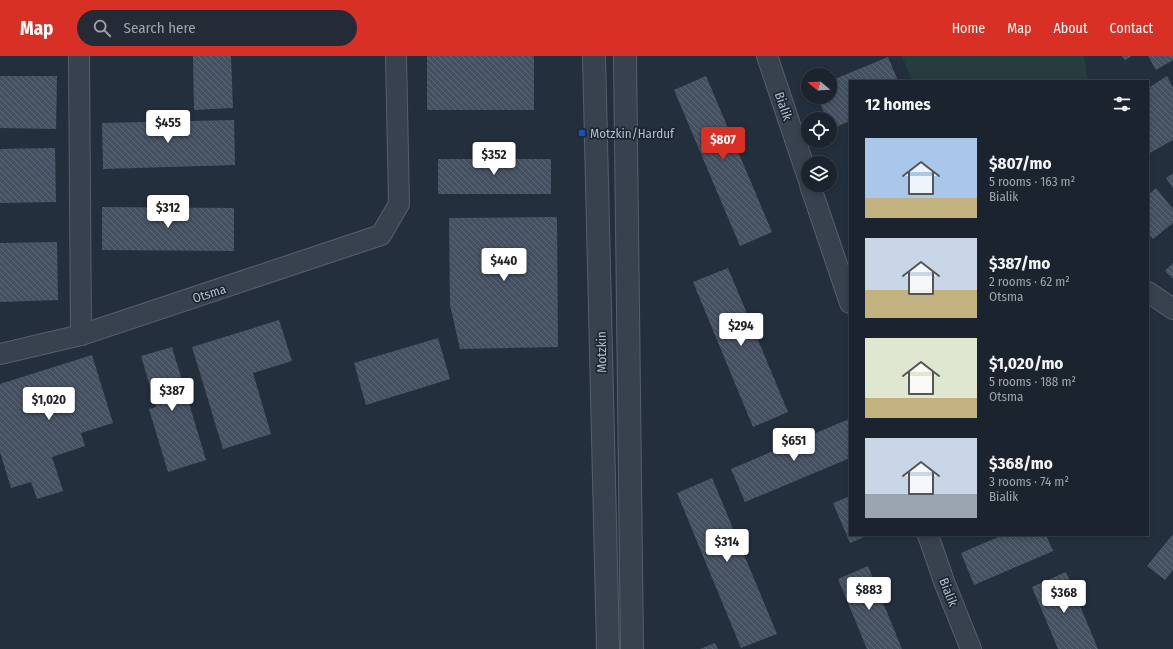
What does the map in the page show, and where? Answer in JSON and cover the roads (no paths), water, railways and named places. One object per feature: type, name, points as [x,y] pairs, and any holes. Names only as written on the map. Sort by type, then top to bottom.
[{"type":"street","points":[[79,56],[81,335]]},
{"type":"street","name":"Otsma","points":[[0,354],[81,335],[381,235],[399,204],[396,56]]},
{"type":"street","name":"Motzkin","points":[[594,56],[608,649]]},
{"type":"street","name":"Motzkin","points":[[625,56],[632,649]]},
{"type":"street","name":"Bialik","points":[[767,56],[801,157]]},
{"type":"street","points":[[812,192],[849,300]]},
{"type":"street","points":[[1149,293],[1173,309]]},
{"type":"street","name":"Bialik","points":[[928,536],[945,584],[971,649]]},
{"type":"place","name":"Motzkin/Harduf","points":[[582,133]]}]
